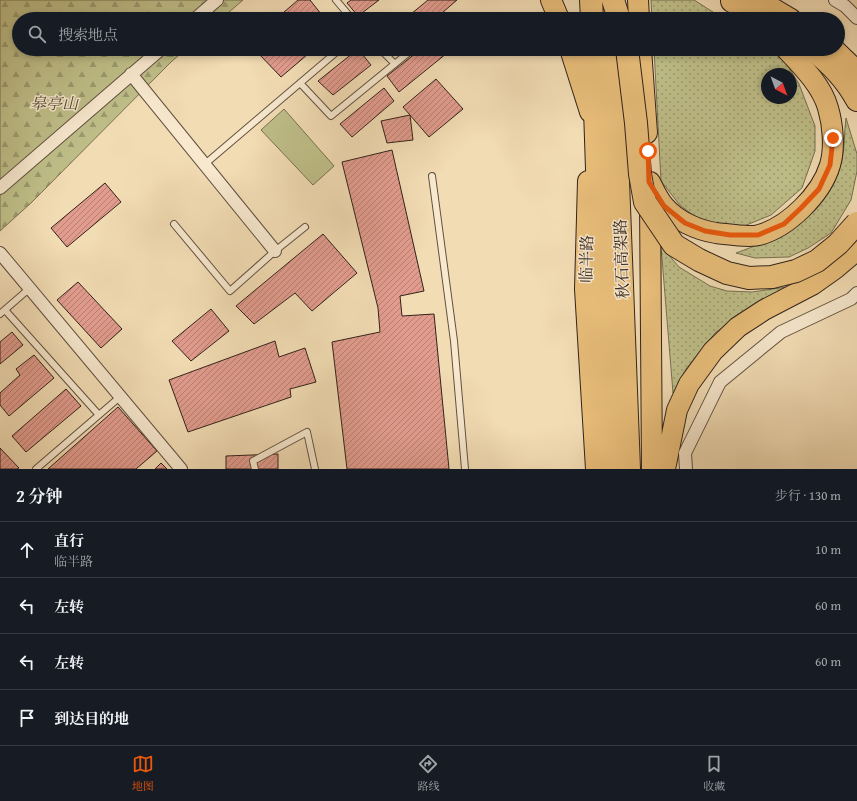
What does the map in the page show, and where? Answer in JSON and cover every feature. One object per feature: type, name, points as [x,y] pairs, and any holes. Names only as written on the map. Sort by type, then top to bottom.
[{"type":"highway","points":[[591,0],[592,12]]},
{"type":"highway","points":[[612,0],[612,12]]},
{"type":"highway","points":[[612,0],[616,12]]},
{"type":"highway","points":[[731,0],[752,12]]},
{"type":"highway","name":"秋石高架路","points":[[593,56],[607,469]]},
{"type":"highway","name":"秋石高架路","points":[[613,56],[629,469]]},
{"type":"highway","points":[[628,56],[636,123],[640,174],[645,202],[674,245],[727,274],[749,278],[772,277],[796,271],[817,261],[838,244],[857,223]]},
{"type":"highway","points":[[833,57],[857,100]]},
{"type":"main road","points":[[551,0],[556,12]]},
{"type":"main road","points":[[582,0],[583,12]]},
{"type":"main road","points":[[638,0],[639,12]]},
{"type":"main road","points":[[731,0],[746,12]]},
{"type":"main road","points":[[759,0],[779,12]]},
{"type":"main road","points":[[572,56],[590,112]]},
{"type":"main road","name":"临半路","points":[[586,56],[590,112],[585,289],[596,469]]},
{"type":"main road","points":[[641,56],[649,182],[652,469]]},
{"type":"main road","points":[[649,182],[664,206],[685,223],[705,231],[730,235],[758,235],[784,224],[819,189],[830,165],[833,138],[828,107],[815,82],[792,56]]},
{"type":"main road","points":[[833,57],[857,71]]},
{"type":"main road","points":[[665,469],[677,410],[689,384],[713,351],[738,327],[764,310],[812,285],[836,268],[857,250]]},
{"type":"street","points":[[203,12],[217,0]]},
{"type":"street","points":[[835,0],[845,6],[857,18]]},
{"type":"street","points":[[0,188],[153,56]]},
{"type":"street","points":[[131,74],[275,250]]},
{"type":"street","points":[[0,253],[181,469]]},
{"type":"street","points":[[686,469],[685,453],[720,382],[781,332],[851,299],[857,293]]},
{"type":"lane","points":[[336,0],[346,12]]},
{"type":"lane","points":[[205,164],[332,56]]},
{"type":"lane","points":[[387,56],[395,64]]},
{"type":"lane","points":[[300,83],[331,116],[405,56]]},
{"type":"lane","points":[[432,176],[454,341],[464,469]]},
{"type":"lane","points":[[174,224],[230,291],[275,250],[305,227]]},
{"type":"lane","points":[[30,288],[2,312],[99,415]]},
{"type":"lane","points":[[36,469],[121,396]]},
{"type":"lane","points":[[255,469],[253,461],[307,432],[315,469]]},
{"type":"green space","name":"皋亭山","points":[[0,0],[243,0],[229,12],[12,12],[12,56],[178,56],[32,202],[0,231]]},
{"type":"green space","points":[[651,0],[694,0],[713,12],[652,12]]},
{"type":"green space","points":[[654,56],[778,56],[789,68],[761,68],[761,104],[797,104],[797,81],[799,84],[815,126],[815,151],[802,188],[771,215],[744,226],[719,225],[695,217],[679,204],[661,181]]},
{"type":"green space","points":[[284,109],[334,166],[313,185],[261,130]]},
{"type":"green space","points":[[846,118],[857,154],[857,171],[851,200],[831,233],[808,248],[789,257],[755,258],[736,253],[764,242],[792,228],[808,215],[823,198],[835,179],[842,160]]},
{"type":"green space","points":[[661,246],[679,267],[710,286],[727,291],[752,292],[787,287],[716,332],[686,369],[673,393]]},
{"type":"building","points":[[298,0],[310,0],[319,12],[284,12]]},
{"type":"building","points":[[351,0],[379,0],[363,12],[355,12],[347,3]]},
{"type":"building","points":[[428,0],[457,0],[443,12],[413,12]]},
{"type":"building","points":[[261,56],[306,56],[281,77]]},
{"type":"building","points":[[349,56],[364,56],[371,65],[333,95],[318,81]]},
{"type":"building","points":[[412,56],[443,56],[399,92],[387,76]]},
{"type":"building","points":[[436,79],[463,109],[429,137],[403,107]]},
{"type":"building","points":[[384,88],[394,101],[352,137],[340,124]]},
{"type":"building","points":[[410,115],[413,140],[387,143],[381,121]]},
{"type":"building","points":[[392,150],[424,291],[400,296],[402,316],[434,314],[449,469],[347,469],[332,342],[380,332],[378,308],[342,162]]},
{"type":"building","points":[[105,183],[121,202],[67,247],[51,228]]},
{"type":"building","points":[[323,234],[357,273],[312,311],[295,293],[254,324],[236,306]]},
{"type":"building","points":[[78,282],[122,329],[101,348],[57,300]]},
{"type":"building","points":[[211,309],[229,331],[191,361],[172,341]]},
{"type":"building","points":[[12,332],[23,345],[0,364],[0,342]]},
{"type":"building","points":[[275,341],[279,357],[305,348],[316,382],[290,389],[291,397],[188,432],[169,380]]},
{"type":"building","points":[[34,355],[54,378],[9,416],[0,405],[0,393],[20,375],[16,369]]},
{"type":"building","points":[[66,389],[81,406],[26,452],[12,436]]},
{"type":"building","points":[[118,407],[157,451],[136,469],[48,469]]},
{"type":"building","points":[[0,448],[19,468],[0,469]]},
{"type":"building","points":[[278,454],[278,469],[226,469],[226,456]]},
{"type":"building","points":[[161,463],[167,469],[155,469]]},
{"type":"route","points":[[648,151],[649,182],[664,206],[685,223],[705,231],[730,235],[758,235],[784,224],[819,189],[830,165],[833,138]]}]
